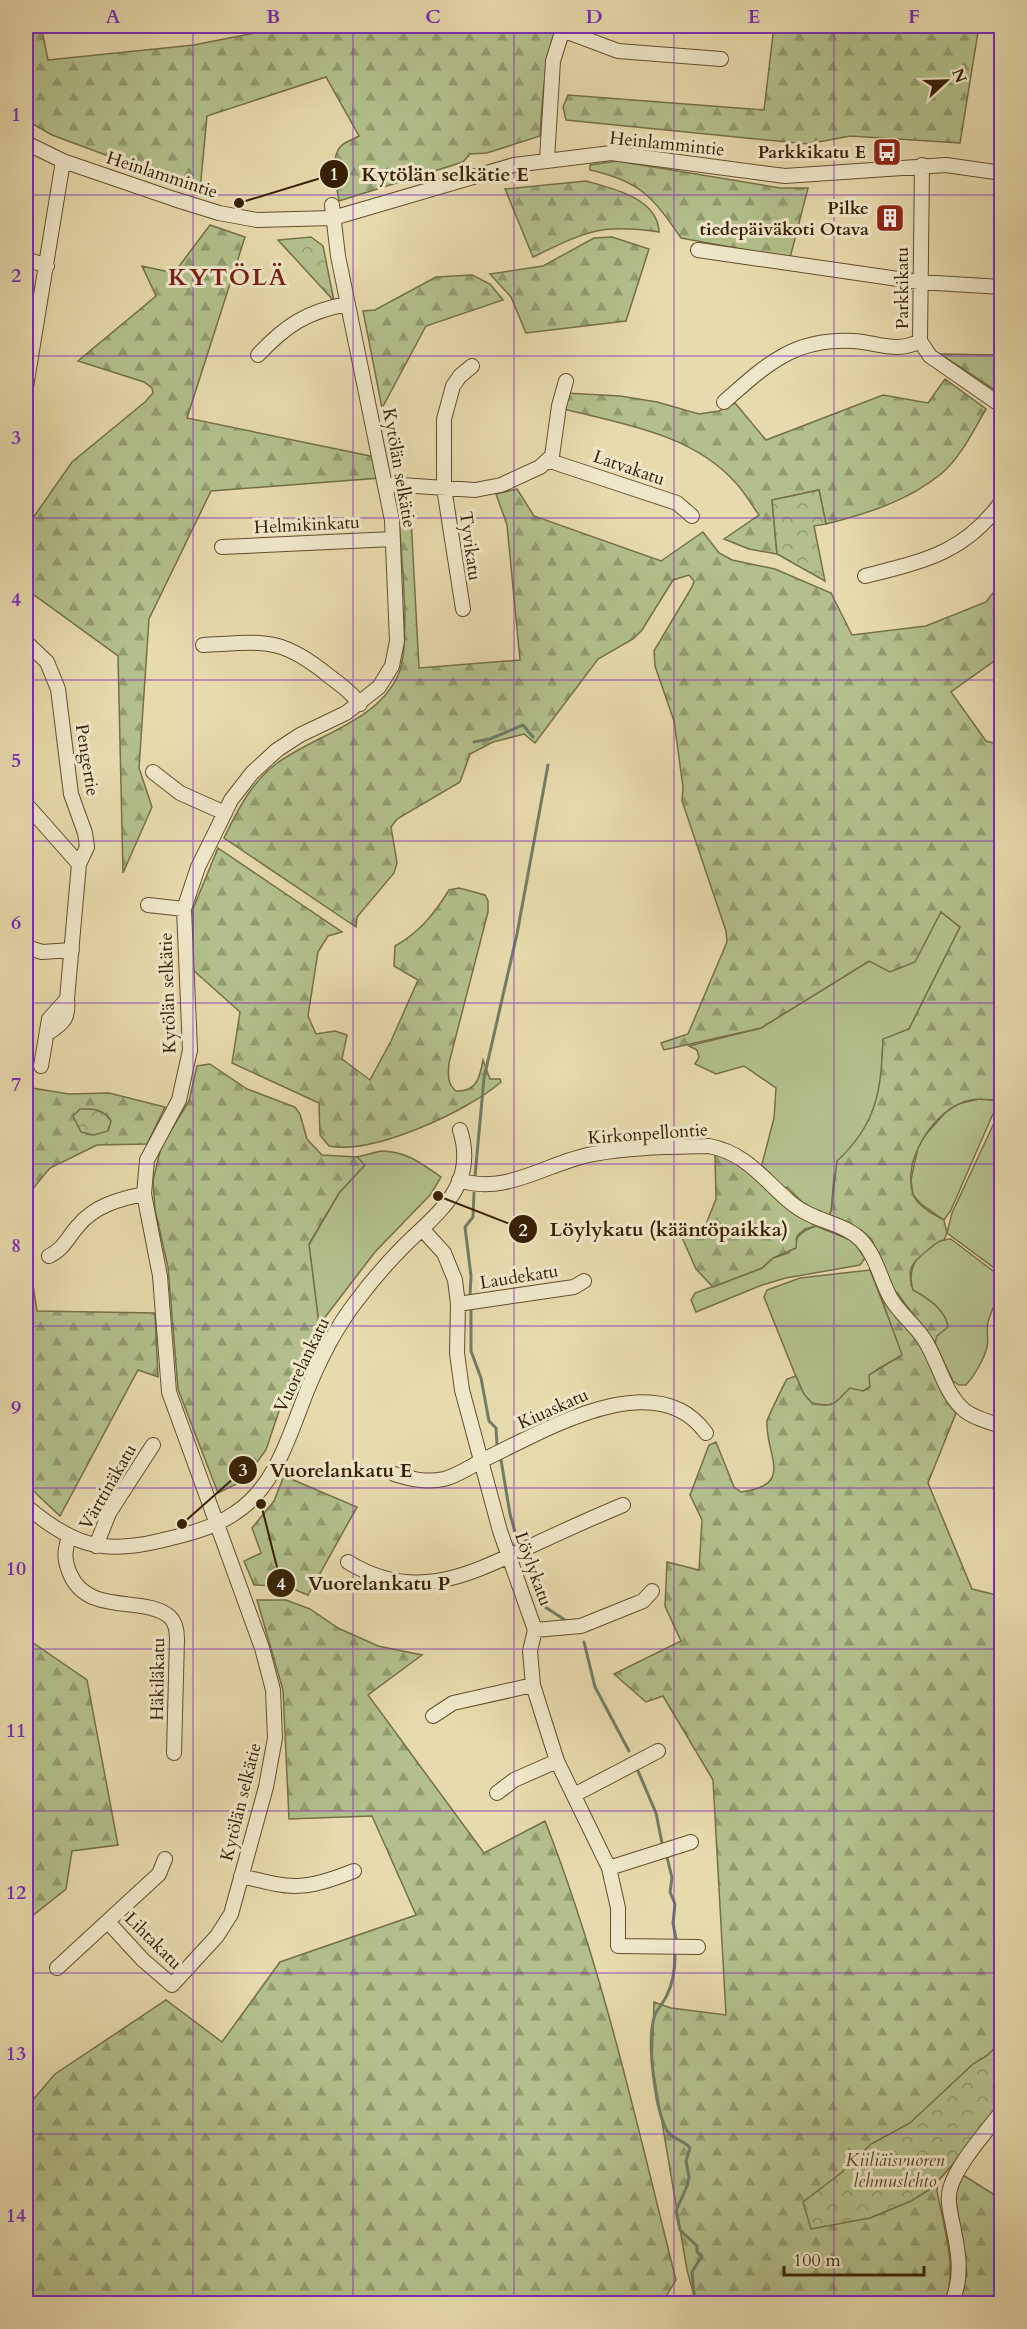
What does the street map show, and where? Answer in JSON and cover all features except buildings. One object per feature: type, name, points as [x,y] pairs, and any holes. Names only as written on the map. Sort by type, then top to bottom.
[{"type":"street","points":[[547,159],[553,61],[563,28],[618,51],[721,59]]},
{"type":"street","name":"Heinlammintie","points":[[26,143],[63,161],[219,213],[256,220],[333,211],[366,210],[478,174],[547,159],[611,153],[785,176],[922,165],[967,167],[1002,173]]},
{"type":"street","points":[[26,387],[63,161]]},
{"type":"street","name":"Parkkikatu","points":[[922,165],[920,341],[930,356],[1002,406]]},
{"type":"street","name":"Kytölän selkätie","points":[[172,1985],[225,1926],[234,1908],[273,1760],[275,1713],[268,1669],[219,1523],[169,1392],[160,1276],[144,1194],[147,1160],[179,1100],[190,1050],[184,909],[198,867],[225,813],[252,773],[277,750],[360,704],[379,687],[392,666],[397,641],[393,539],[387,484],[348,304],[333,211]]},
{"type":"street","points":[[698,250],[919,282],[1002,287]]},
{"type":"street","points":[[26,259],[47,267]]},
{"type":"street","points":[[258,355],[280,332],[300,318],[348,304]]},
{"type":"street","points":[[724,402],[769,363],[806,344],[855,341],[900,349],[920,341]]},
{"type":"street","name":"Tyvikatu","points":[[463,609],[444,488],[444,419],[448,402],[460,376],[472,366]]},
{"type":"street","points":[[387,484],[475,490],[501,485],[550,461],[566,381]]},
{"type":"street","name":"Latvakatu","points":[[550,461],[677,503],[692,516]]},
{"type":"street","points":[[866,576],[927,560],[957,546],[980,528],[1002,501]]},
{"type":"street","name":"Helmikinkatu","points":[[222,547],[393,539]]},
{"type":"street","name":"Pengertie","points":[[26,642],[47,662],[58,689],[71,794],[85,833],[87,847],[79,864],[67,999],[52,1013],[41,1066]]},
{"type":"street","points":[[203,645],[269,643],[290,648],[307,657],[360,704]]},
{"type":"street","points":[[153,772],[180,794],[225,813]]},
{"type":"street","points":[[26,804],[79,864]]},
{"type":"street","points":[[147,905],[184,909]]},
{"type":"street","points":[[26,947],[42,952],[72,950]]},
{"type":"street","name":"Vuorelankatu","points":[[26,1506],[69,1537],[113,1549],[132,1547],[219,1523],[247,1505],[266,1484],[275,1469],[310,1383],[340,1326],[390,1260],[441,1212],[459,1180],[466,1156],[460,1130]]},
{"type":"street","name":"Kirkonpellontie","points":[[459,1180],[480,1185],[498,1185],[577,1157],[597,1153],[710,1146],[726,1149],[748,1162],[804,1213],[851,1231],[861,1240],[869,1250],[893,1303],[914,1324],[928,1344],[957,1402],[978,1418],[1002,1426]]},
{"type":"street","points":[[49,1256],[58,1252],[78,1225],[96,1209],[144,1194]]},
{"type":"street","name":"Löylykatu","points":[[423,1230],[439,1246],[450,1266],[458,1304],[459,1371],[480,1462],[508,1557],[536,1630],[530,1651],[533,1684],[557,1761],[609,1868],[618,1908],[618,1946],[698,1947]]},
{"type":"street","name":"Laudekatu","points":[[458,1304],[574,1287],[584,1281]]},
{"type":"street","name":"Kiuaskatu","points":[[394,1474],[419,1480],[441,1479],[588,1412],[616,1404],[647,1402],[665,1404],[693,1418],[706,1433]]},
{"type":"street","name":"Värttinäkatu","points":[[96,1546],[109,1513],[153,1445]]},
{"type":"street","points":[[348,1562],[383,1578],[442,1581],[472,1574],[623,1505]]},
{"type":"street","name":"Häkiläkatu","points":[[69,1537],[64,1559],[74,1581],[84,1592],[107,1601],[163,1613],[174,1623],[177,1639],[174,1753]]},
{"type":"street","points":[[536,1630],[581,1626],[643,1601],[652,1592]]},
{"type":"street","points":[[433,1716],[453,1703],[533,1684]]},
{"type":"street","points":[[574,1795],[658,1751]]},
{"type":"street","points":[[497,1793],[514,1780],[557,1761]]},
{"type":"street","points":[[609,1868],[691,1842]]},
{"type":"street","name":"Lihtakatu","points":[[57,1968],[159,1874],[165,1859]]},
{"type":"street","points":[[241,1876],[291,1888],[306,1887],[354,1871]]},
{"type":"street","name":"Lihtakatu","points":[[108,1922],[143,1960],[172,1985]]},
{"type":"street","points":[[951,2304],[957,2292],[960,2274],[949,2206],[950,2189],[957,2173],[1002,2111]]},
{"type":"green space","points":[[26,26],[41,26],[48,60],[194,45],[291,26],[557,26],[545,80],[540,136],[487,153],[470,154],[463,162],[339,201],[335,172],[337,151],[341,146],[359,136],[326,77],[207,116],[200,190],[52,135],[26,120]]},
{"type":"green space","points":[[774,26],[979,26],[960,143],[850,136],[808,144],[566,120],[563,107],[568,95],[764,110]]},
{"type":"green space","points":[[617,161],[780,188],[808,188],[790,258],[681,238],[653,201],[644,193],[607,174],[590,170],[590,165]]},
{"type":"green space","points":[[586,181],[632,196],[651,211],[657,220],[659,232],[639,229],[607,229],[566,241],[533,257],[505,189]]},
{"type":"green space","points":[[210,225],[245,237],[187,418],[375,457],[380,478],[211,491],[149,619],[139,768],[152,807],[123,873],[118,656],[26,589],[26,528],[72,462],[153,393],[152,388],[144,382],[78,361],[156,296],[142,266],[174,273]]},
{"type":"green space","points":[[311,237],[323,246],[334,301],[278,240]]},
{"type":"green space","points":[[612,237],[649,249],[626,321],[526,333],[511,297],[490,274],[543,266],[594,238]]},
{"type":"green space","points":[[472,275],[490,284],[503,300],[426,326],[382,408],[363,311],[375,310],[436,277]]},
{"type":"green space","points":[[940,354],[1001,355],[1001,394]]},
{"type":"green space","points":[[945,379],[986,409],[955,460],[941,474],[901,499],[856,516],[826,524],[819,490],[772,500],[777,554],[749,549],[724,539],[759,515],[738,485],[717,465],[698,452],[655,433],[564,409],[566,393],[620,396],[657,402],[699,414],[719,411],[735,403],[766,440],[883,395],[928,403]]},
{"type":"green space","points":[[517,489],[534,516],[661,561],[703,532],[719,553],[732,560],[775,569],[831,593],[852,635],[926,626],[986,602],[1001,583],[1001,656],[951,692],[986,741],[1001,745],[1001,1102],[996,1107],[993,1100],[965,1101],[950,1109],[930,1128],[916,1154],[912,1168],[911,1181],[915,1198],[926,1210],[944,1220],[947,1233],[944,1240],[936,1243],[914,1262],[910,1271],[913,1290],[935,1305],[947,1321],[948,1327],[937,1336],[935,1343],[893,1288],[872,1240],[861,1230],[827,1217],[831,1212],[837,1161],[861,1134],[874,1106],[881,1075],[883,1039],[909,1029],[960,927],[941,912],[915,962],[890,972],[869,961],[761,1028],[664,1050],[661,1043],[688,1034],[727,942],[726,931],[682,801],[683,787],[674,721],[655,666],[654,651],[692,587],[694,581],[689,575],[673,580],[642,630],[633,639],[598,659],[535,743],[524,734],[493,742],[470,754],[460,782],[397,819],[391,827],[397,863],[394,873],[357,917],[356,927],[224,838],[246,798],[267,772],[291,754],[361,716],[390,690],[403,659],[404,641],[405,620],[399,518],[411,518],[419,668],[520,660],[507,525],[496,494]]},
{"type":"green space","points":[[819,490],[826,524],[814,526],[825,581],[777,554],[772,500]]},
{"type":"green space","points":[[218,848],[342,932],[328,936],[318,952],[308,1016],[316,1034],[335,1031],[347,1035],[342,1059],[370,1080],[391,1041],[418,980],[394,966],[395,946],[426,922],[449,890],[459,888],[485,895],[488,901],[488,912],[449,1063],[448,1075],[456,1091],[469,1089],[479,1078],[483,1060],[490,1079],[500,1079],[501,1082],[466,1106],[419,1128],[370,1144],[348,1147],[329,1146],[320,1135],[319,1103],[232,1063],[240,1012],[193,970],[193,909]]},
{"type":"green space","points":[[941,912],[960,927],[909,1029],[883,1040],[881,1089],[866,1128],[834,1176],[831,1213],[827,1217],[802,1202],[787,1187],[783,1190],[761,1168],[774,1118],[776,1088],[744,1066],[716,1074],[695,1064],[699,1057],[697,1050],[689,1046],[761,1028],[869,961]]},
{"type":"green space","points":[[210,1064],[247,1089],[295,1107],[300,1114],[307,1139],[322,1155],[357,1157],[365,1165],[339,1193],[309,1244],[319,1325],[288,1384],[266,1450],[243,1481],[218,1493],[178,1389],[168,1267],[155,1210],[153,1181],[161,1147],[189,1101],[197,1066]]},
{"type":"green space","points":[[26,1087],[69,1094],[109,1093],[165,1107],[147,1144],[97,1145],[50,1168],[26,1197]]},
{"type":"green space","points":[[979,1099],[993,1100],[996,1107],[951,1210],[944,1220],[921,1204],[913,1195],[911,1180],[919,1142],[945,1113],[958,1104]]},
{"type":"green space","points":[[1001,1108],[1001,1273],[947,1233],[952,1213]]},
{"type":"green space","points":[[80,1109],[101,1111],[111,1121],[108,1131],[94,1135],[81,1132],[73,1116]]},
{"type":"green space","points":[[381,1151],[406,1156],[441,1177],[431,1194],[375,1252],[319,1325],[309,1245],[339,1193],[364,1165],[357,1157]]},
{"type":"green space","points":[[725,1155],[735,1158],[796,1212],[816,1226],[805,1229],[797,1236],[796,1248],[773,1258],[762,1268],[713,1287],[696,1269],[680,1233],[706,1224],[716,1199],[715,1156]]},
{"type":"green space","points":[[816,1226],[853,1241],[865,1258],[860,1265],[786,1278],[762,1285],[696,1312],[691,1300],[695,1293],[762,1268],[773,1258],[789,1253],[799,1236]]},
{"type":"green space","points":[[26,1238],[37,1311],[155,1313],[158,1377],[138,1370],[60,1516],[26,1484],[26,1394],[30,1384],[26,1382]]},
{"type":"green space","points":[[951,1239],[1001,1277],[998,1295],[988,1322],[986,1352],[973,1377],[966,1385],[959,1385],[953,1381],[935,1343],[941,1311],[913,1290],[911,1281],[915,1263],[925,1249],[942,1240]]},
{"type":"green space","points":[[870,1270],[903,1355],[876,1370],[870,1387],[863,1391],[844,1394],[838,1401],[830,1404],[812,1403],[803,1394],[764,1297],[767,1290],[800,1278]]},
{"type":"green space","points":[[886,1296],[919,1341],[943,1395],[956,1413],[928,1483],[972,1589],[1001,1596],[1001,2096],[938,2179],[937,2191],[950,2263],[950,2278],[944,2303],[696,2303],[687,2270],[652,2063],[654,2002],[671,2008],[726,2015],[713,1780],[663,1696],[646,1702],[614,1674],[681,1641],[665,1606],[667,1562],[699,1570],[702,1520],[690,1495],[709,1445],[716,1442],[734,1487],[741,1492],[768,1483],[773,1475],[774,1467],[767,1421],[787,1379],[796,1376],[804,1394],[812,1403],[831,1405],[850,1388],[863,1391],[870,1387],[869,1375],[902,1355],[881,1297]]},
{"type":"green space","points":[[284,1476],[357,1507],[308,1595],[286,1586],[254,1585],[244,1561],[261,1553],[252,1528],[274,1501]]},
{"type":"green space","points":[[257,1600],[286,1600],[310,1609],[338,1628],[378,1646],[422,1655],[368,1695],[484,1853],[545,1821],[566,1877],[602,1990],[676,2280],[662,2303],[26,2303],[26,2108],[55,2074],[166,2000],[222,2042],[280,1962],[416,1915],[372,1816],[289,1819],[283,1690]]},
{"type":"green space","points":[[26,1638],[87,1680],[118,1845],[72,1851],[66,1889],[26,1921]]},
{"type":"green space","name":"Kiiliäisvuoren lehmuslehto","points":[[1001,2041],[1001,2104],[982,2131],[932,2188],[911,2201],[870,2218],[811,2229],[803,2202],[841,2173],[871,2144],[910,2123]]},
{"type":"green space","points":[[963,2175],[1001,2199],[1001,2303],[954,2304],[967,2275],[956,2200],[956,2190]]},
{"type":"waterway","points":[[474,742],[490,739],[523,725],[533,737]]},
{"type":"waterway","points":[[475,1176],[484,1078],[517,934],[548,765]]},
{"type":"waterway","points":[[470,1295],[471,1276],[465,1227],[473,1217],[474,1193]]},
{"type":"waterway","points":[[471,1311],[471,1351],[481,1378],[489,1421],[496,1428],[497,1445]]},
{"type":"waterway","points":[[501,1460],[510,1514],[518,1543]]},
{"type":"waterway","points":[[523,1558],[542,1605],[568,1622]]},
{"type":"waterway","points":[[584,1642],[595,1687],[629,1751]]},
{"type":"waterway","points":[[638,1771],[656,1813],[662,1843]]},
{"type":"waterway","points":[[667,1857],[672,1878],[670,1892],[675,1904],[673,1923],[676,1939]]},
{"type":"waterway","points":[[675,1955],[671,1986],[655,2015],[651,2039],[655,2089],[662,2118],[668,2133],[690,2148],[686,2161],[689,2177],[676,2211],[680,2230],[697,2246],[697,2252],[702,2256],[692,2272],[695,2304]]},
{"type":"place","name":"Parkkikatu E","points":[[887,152]]},
{"type":"place","name":"Kytölän selkätie E","points":[[239,203]]},
{"type":"place","name":"Pilke tiedepäiväkoti Otava","points":[[890,218]]},
{"type":"place","name":"Löylykatu (kääntöpaikka)","points":[[438,1196]]},
{"type":"place","name":"Vuorelankatu P","points":[[261,1504]]},
{"type":"place","name":"Vuorelankatu E","points":[[182,1524]]},
{"type":"district","name":"KYTÖLÄ","points":[[228,277]]}]
